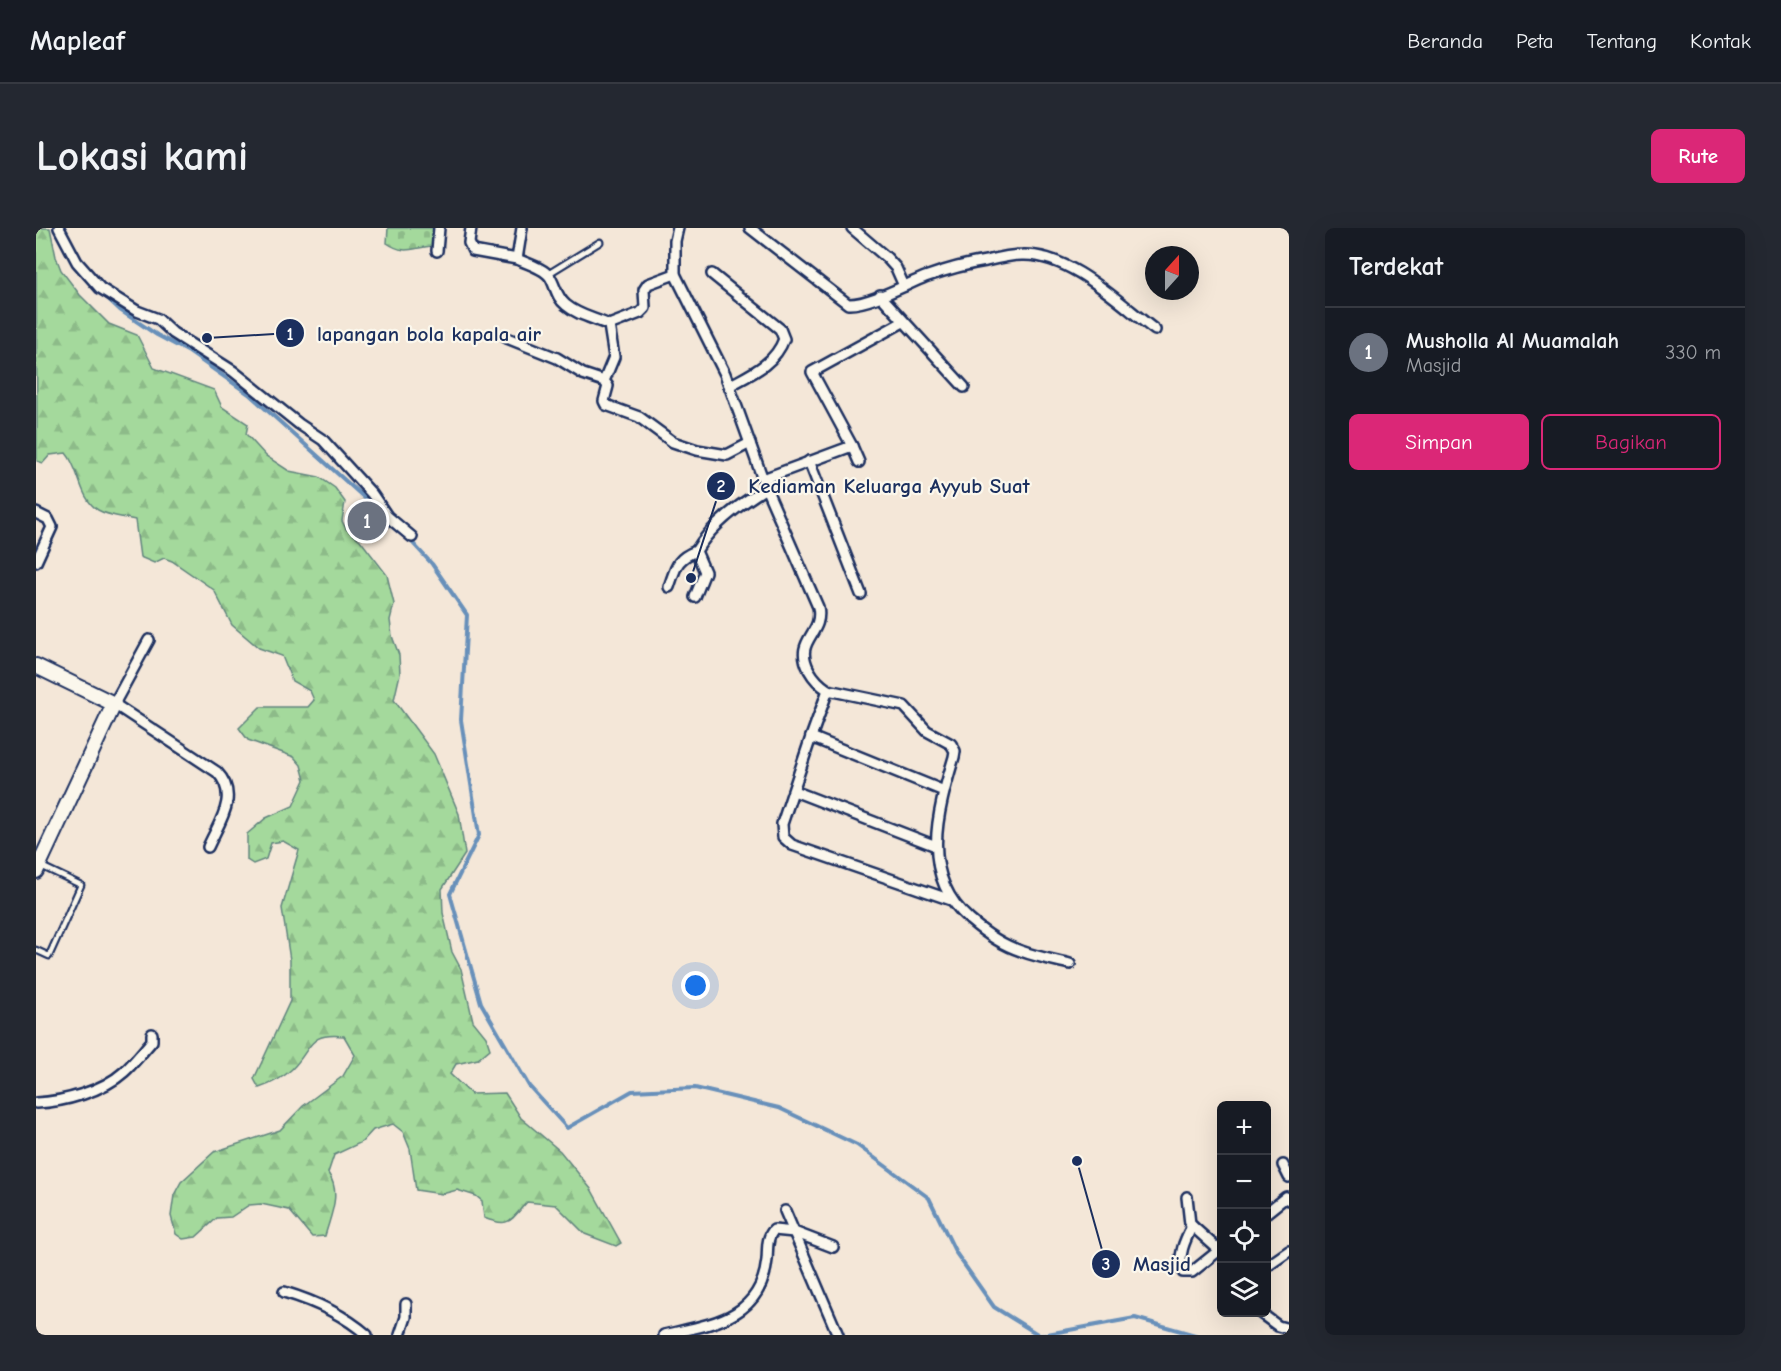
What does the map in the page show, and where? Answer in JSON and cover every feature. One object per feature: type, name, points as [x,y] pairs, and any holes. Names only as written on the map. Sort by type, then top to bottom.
[{"type":"street","points":[[59,228],[77,262],[100,288],[137,311],[158,319],[173,333],[233,371],[299,424],[323,440],[387,516],[412,537]]},
{"type":"street","points":[[437,251],[439,228]]},
{"type":"street","points":[[471,228],[469,243],[472,251],[517,259],[548,274],[556,292],[566,305],[580,315],[609,325],[640,313],[645,308],[644,290],[648,284],[675,274]]},
{"type":"street","points":[[517,259],[522,228]]},
{"type":"street","points":[[678,228],[675,242],[675,274],[729,386],[764,483],[818,607],[818,621],[803,654],[812,676],[828,690],[904,706],[927,731],[951,744],[955,751],[944,791],[936,846],[943,885],[951,900],[978,927],[1009,946],[1070,964]]},
{"type":"street","points":[[750,228],[843,302],[856,304],[932,275],[974,263],[1022,255],[1040,256],[1084,275],[1155,330]]},
{"type":"street","points":[[852,228],[896,268],[904,286]]},
{"type":"street","points":[[712,274],[780,329],[784,339],[781,347],[760,369],[729,386]]},
{"type":"street","points":[[880,295],[964,387]]},
{"type":"street","points":[[859,462],[812,372],[903,322]]},
{"type":"street","points":[[604,381],[614,357],[609,325]]},
{"type":"street","points":[[507,338],[557,358],[583,374],[604,381],[608,386],[604,401],[606,405],[647,421],[663,436],[683,446],[727,455],[750,443]]},
{"type":"street","points":[[669,587],[677,564],[684,556],[696,551],[711,531],[764,483],[810,461],[852,446]]},
{"type":"street","points":[[810,461],[861,594]]},
{"type":"street","points":[[36,513],[48,519],[52,527],[36,562]]},
{"type":"street","points":[[695,597],[705,572],[696,551]]},
{"type":"street","points":[[37,868],[114,704],[149,640]]},
{"type":"street","points":[[36,666],[114,704],[217,772],[228,788],[227,805],[208,848]]},
{"type":"street","points":[[828,690],[810,737],[781,829],[785,840],[951,900]]},
{"type":"street","points":[[810,737],[944,791]]},
{"type":"street","points":[[794,791],[936,846]]},
{"type":"street","points":[[36,1103],[46,1103],[89,1092],[109,1083],[125,1072],[152,1041],[152,1034]]},
{"type":"street","points":[[1283,1165],[1289,1177]]},
{"type":"street","points":[[1187,1197],[1188,1218],[1192,1226],[1217,1247]]},
{"type":"street","points":[[1271,1210],[1288,1198]]},
{"type":"street","points":[[785,1211],[837,1335]]},
{"type":"street","points":[[1192,1226],[1182,1249],[1183,1272],[1192,1272],[1217,1251]]},
{"type":"street","points":[[664,1335],[702,1327],[732,1315],[747,1306],[757,1293],[765,1273],[770,1233],[778,1230],[794,1232],[833,1247]]},
{"type":"street","points":[[1271,1264],[1289,1251]]},
{"type":"street","points":[[284,1292],[335,1313],[367,1335]]},
{"type":"street","points":[[400,1335],[406,1317],[405,1304]]},
{"type":"street","points":[[1266,1317],[1278,1326],[1289,1329]]},
{"type":"lane","points":[[548,274],[600,242]]},
{"type":"lane","points":[[36,950],[49,956],[81,885],[37,868]]},
{"type":"green space","points":[[36,228],[50,228],[61,270],[80,295],[109,324],[137,335],[154,368],[214,390],[222,407],[248,424],[246,434],[266,456],[289,471],[319,477],[335,488],[345,502],[342,521],[346,529],[360,540],[387,575],[394,604],[390,620],[392,636],[399,655],[400,674],[394,700],[434,754],[459,814],[465,854],[442,889],[443,913],[452,952],[461,969],[473,1021],[486,1037],[490,1049],[478,1059],[456,1064],[450,1074],[471,1094],[505,1093],[521,1118],[560,1151],[591,1189],[621,1243],[616,1246],[585,1234],[556,1205],[527,1202],[509,1221],[499,1222],[484,1218],[482,1201],[476,1196],[457,1190],[442,1194],[416,1190],[410,1149],[403,1132],[393,1124],[373,1130],[362,1142],[334,1155],[328,1173],[335,1196],[325,1236],[312,1237],[289,1210],[261,1204],[249,1205],[231,1217],[217,1218],[196,1237],[183,1239],[176,1234],[171,1216],[174,1195],[181,1182],[214,1152],[280,1130],[303,1106],[343,1076],[355,1055],[344,1036],[323,1037],[312,1043],[292,1069],[281,1078],[259,1088],[254,1079],[290,1001],[290,960],[282,908],[299,850],[283,841],[271,843],[266,859],[253,864],[247,860],[247,834],[266,818],[293,806],[305,780],[301,765],[294,757],[248,740],[239,728],[260,707],[308,707],[314,700],[310,691],[292,681],[282,656],[259,648],[232,625],[214,590],[172,561],[164,558],[154,563],[140,557],[135,520],[106,514],[92,505],[66,453],[50,455],[43,463],[37,461]]},
{"type":"green space","points":[[388,228],[436,228],[433,246],[410,250],[394,247],[387,243]]},
{"type":"waterway","points":[[81,273],[93,285]]},
{"type":"waterway","points":[[103,294],[120,310],[157,335],[189,352],[249,394],[379,511]]},
{"type":"waterway","points":[[409,539],[432,564],[467,615],[461,720],[479,835],[450,894],[481,1003],[529,1086],[567,1128],[632,1091],[695,1088],[779,1108],[857,1145],[929,1198],[956,1253],[994,1307],[1039,1335]]},
{"type":"waterway","points":[[1042,1335],[1135,1318],[1195,1335]]},
{"type":"place","name":"lapangan bola kapala air","points":[[207,338]]},
{"type":"place","name":"Musholla Al Muamalah","points":[[367,521]]},
{"type":"place","name":"Kediaman Keluarga Ayyub Suat","points":[[691,578]]},
{"type":"place","name":"Masjid","points":[[1077,1161]]}]
